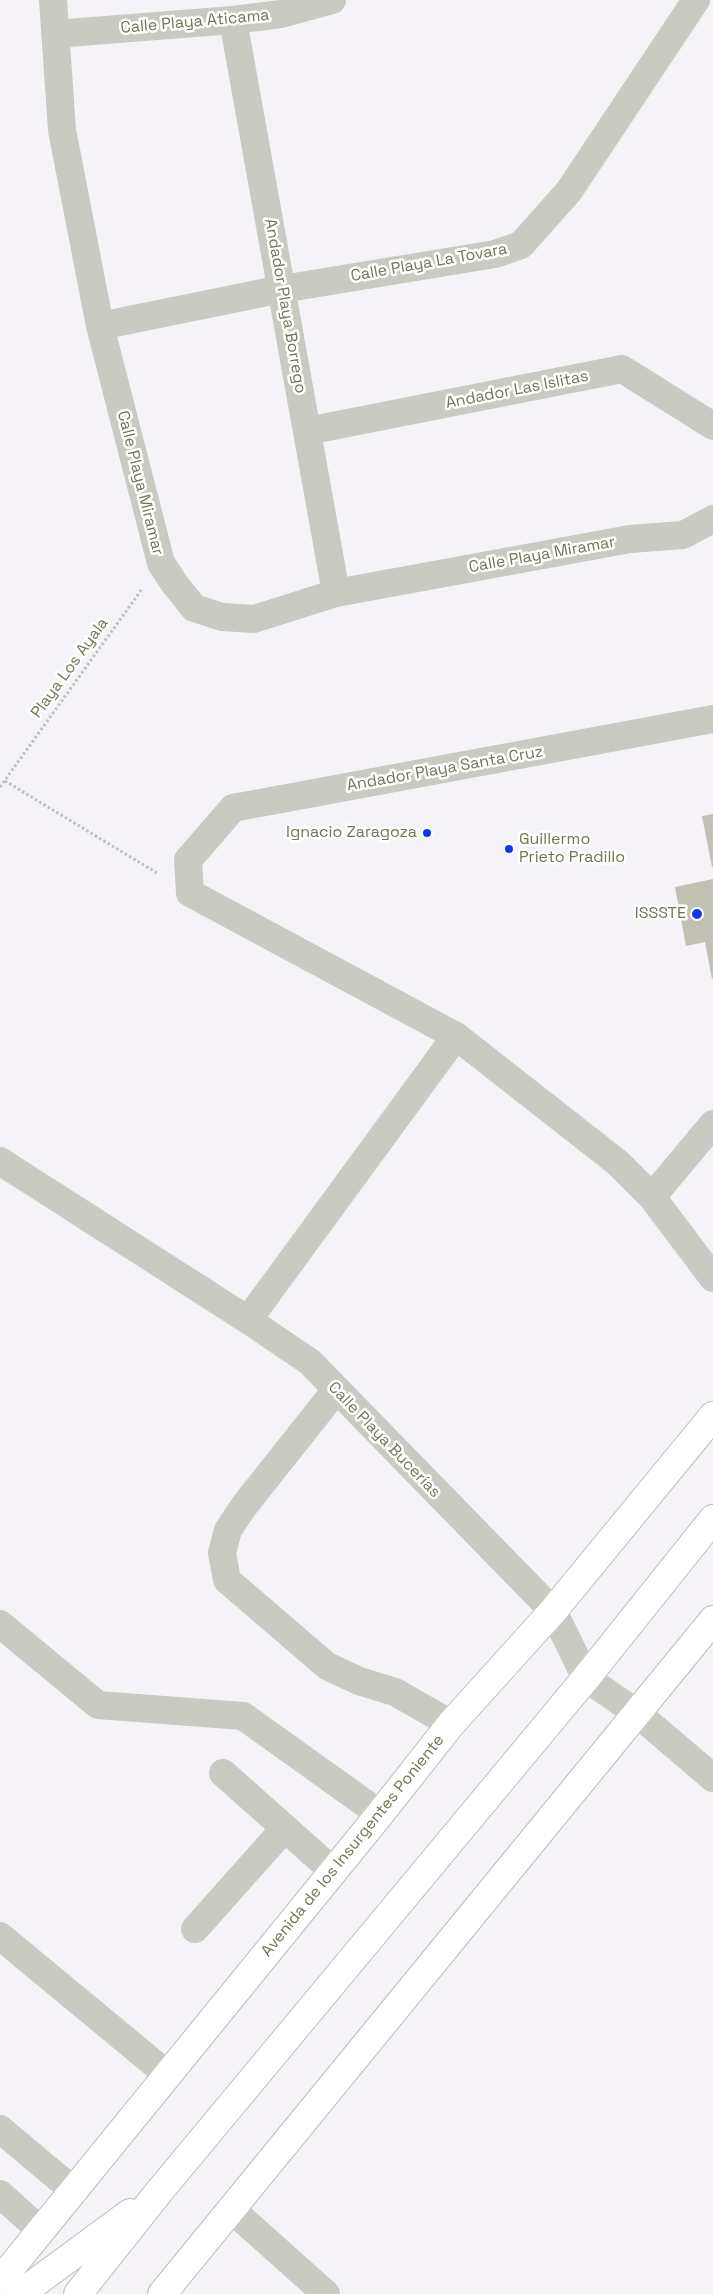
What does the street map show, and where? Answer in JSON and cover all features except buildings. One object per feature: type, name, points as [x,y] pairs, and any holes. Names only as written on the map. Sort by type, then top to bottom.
[{"type":"main road","name":"Avenida de los Insurgentes Poniente","points":[[0,2281],[451,1724],[553,1611],[713,1416]]},
{"type":"main road","points":[[78,2294],[158,2194],[586,1678],[713,1519]]},
{"type":"main road","points":[[162,2294],[713,1620]]},
{"type":"main road","points":[[20,2294],[158,2194]]},
{"type":"street","name":"Calle Playa Miramar","points":[[53,0],[62,130],[100,326],[161,563],[194,608],[222,617],[254,619],[336,593],[630,539],[683,535],[713,519]]},
{"type":"street","name":"Calle Playa Aticama","points":[[55,34],[233,20],[280,7],[332,0]]},
{"type":"street","name":"Calle Playa La Tovara","points":[[100,326],[282,289],[495,254],[521,245],[569,191],[696,0]]},
{"type":"street","name":"Andador Playa Borrego","points":[[233,20],[336,593]]},
{"type":"street","name":"Andador Las Islitas","points":[[307,431],[622,369],[713,426]]},
{"type":"street","name":"Andador Playa Santa Cruz","points":[[190,893],[188,860],[233,808],[713,719]]},
{"type":"street","points":[[190,893],[456,1036],[618,1163],[652,1196],[713,1278]]},
{"type":"street","points":[[248,1320],[456,1036]]},
{"type":"street","points":[[652,1196],[713,1124]]},
{"type":"street","name":"Calle Playa Bucerías","points":[[0,1161],[248,1320],[310,1362],[553,1611],[586,1678],[638,1714],[713,1778]]},
{"type":"street","points":[[336,1390],[244,1506],[228,1530],[222,1553],[227,1580],[327,1666],[359,1681],[395,1692],[451,1724]]},
{"type":"street","points":[[0,1624],[98,1705],[243,1716],[380,1814]]},
{"type":"street","points":[[223,1773],[333,1871]]},
{"type":"street","points":[[195,1928],[285,1828]]},
{"type":"street","points":[[0,1936],[168,2075]]},
{"type":"street","points":[[0,2129],[74,2191]]},
{"type":"street","points":[[0,2194],[41,2231]]},
{"type":"street","points":[[231,2209],[309,2289]]},
{"type":"path","name":"Playa Los Ayala","points":[[0,788],[161,563]]},
{"type":"path","points":[[5,780],[190,893]]},
{"type":"place","name":"Ignacio Zaragoza","points":[[427,833]]},
{"type":"place","name":"Guillermo Prieto Pradillo","points":[[509,849]]},
{"type":"place","name":"ISSSTE","points":[[697,914]]}]
